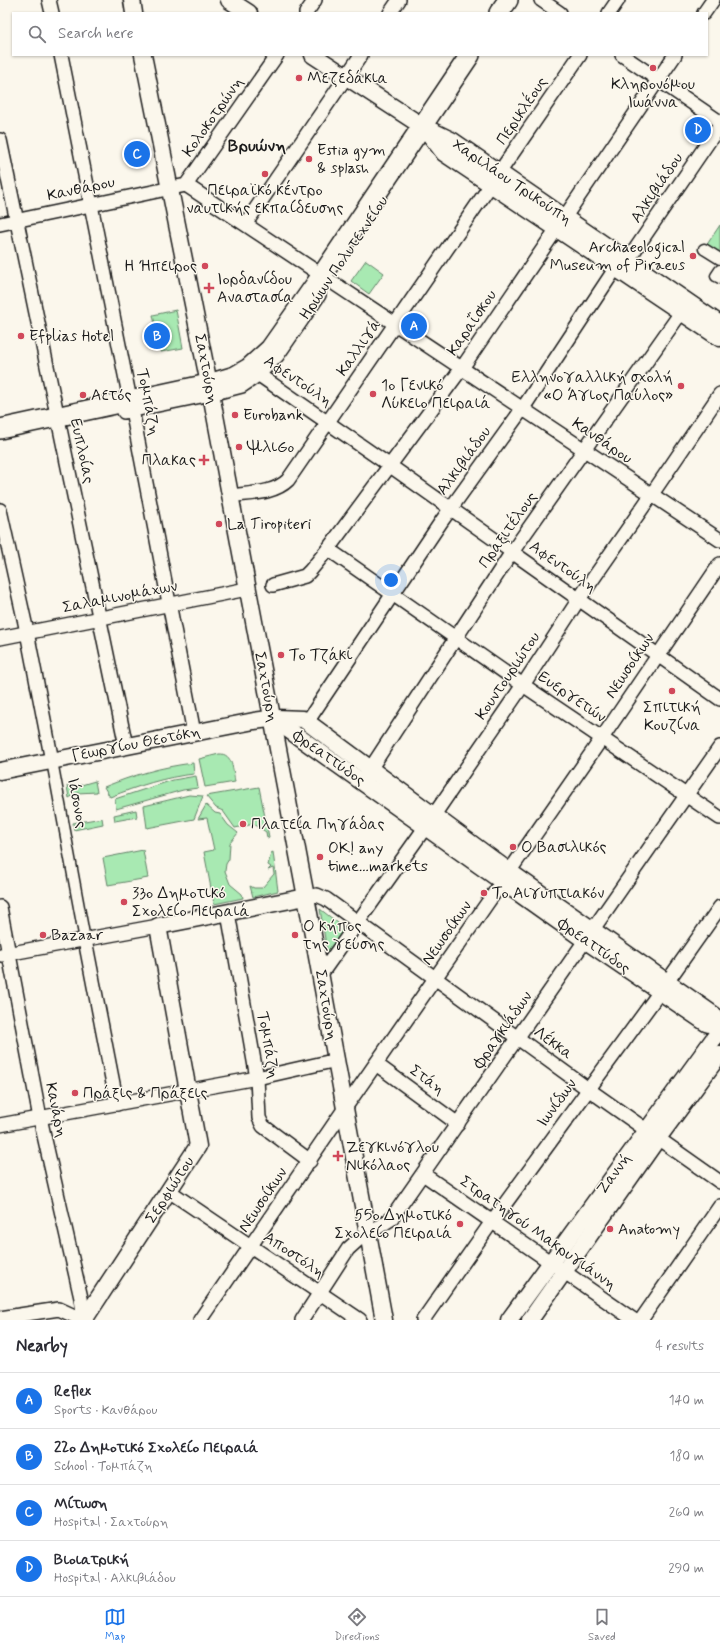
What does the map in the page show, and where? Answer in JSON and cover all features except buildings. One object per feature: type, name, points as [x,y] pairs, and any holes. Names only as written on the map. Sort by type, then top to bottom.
[{"type":"main road","points":[[500,12],[508,0]]},
{"type":"main road","name":"Ηρώων Πολυτεχνείου","points":[[0,429],[58,421],[210,389],[235,376],[253,371],[326,277],[427,129],[469,56]]},
{"type":"street","points":[[49,0],[52,12]]},
{"type":"street","points":[[132,0],[134,12]]},
{"type":"street","points":[[229,0],[247,12]]},
{"type":"street","points":[[307,12],[314,0]]},
{"type":"street","points":[[391,12],[399,0]]},
{"type":"street","points":[[510,12],[518,0]]},
{"type":"street","points":[[541,0],[559,12]]},
{"type":"street","points":[[610,12],[618,0]]},
{"type":"street","points":[[705,12],[713,0]]},
{"type":"street","name":"Τομπάζη","points":[[60,56],[131,406],[194,733]]},
{"type":"street","name":"Σαχτούρη","points":[[143,56],[210,389],[321,974],[384,1320]]},
{"type":"street","name":"Κολοκοτρώνη","points":[[186,184],[276,56]]},
{"type":"street","name":"Χαριλάου Τρικούπη","points":[[316,56],[427,129],[453,142],[496,179],[685,307],[720,338]]},
{"type":"street","points":[[246,223],[361,56]]},
{"type":"street","name":"Ηρώων Πολυτεχνείου","points":[[427,129],[480,56]]},
{"type":"street","name":"Περικλέους","points":[[496,179],[579,56]]},
{"type":"street","points":[[623,56],[720,124]]},
{"type":"street","name":"Καραΐσκου","points":[[273,585],[305,576],[328,549],[462,368],[674,56]]},
{"type":"street","name":"Αλκιβιάδου","points":[[307,722],[392,594],[720,124]]},
{"type":"street","name":"Ευπλοίας","points":[[0,140],[126,746]]},
{"type":"street","name":"Καλλιγά","points":[[230,496],[269,490],[284,485],[496,179]]},
{"type":"street","points":[[170,188],[186,184]]},
{"type":"street","name":"Κανθάρου","points":[[186,184],[720,540]]},
{"type":"street","name":"Κανθάρου","points":[[0,224],[170,188]]},
{"type":"street","points":[[704,249],[720,259]]},
{"type":"street","points":[[720,270],[716,276],[720,278]]},
{"type":"street","name":"Χαριλάου Τρικούπη","points":[[685,307],[720,324]]},
{"type":"street","name":"Πραξιτέλους","points":[[367,775],[512,552],[685,307]]},
{"type":"street","name":"Αφεντούλη","points":[[253,371],[389,465],[720,700]]},
{"type":"street","name":"Κουντουριώτου","points":[[321,974],[430,821],[523,685],[579,599],[720,394]]},
{"type":"street","points":[[0,437],[58,421]]},
{"type":"street","name":"Ιάσονος","points":[[0,510],[27,632],[117,1104]]},
{"type":"street","name":"Ευεργετών","points":[[328,549],[523,685],[720,818]]},
{"type":"street","name":"Νεωσοίκων","points":[[200,1320],[345,1108],[507,877],[720,564]]},
{"type":"street","name":"Σαλαμινομάχων","points":[[0,638],[247,589]]},
{"type":"street","name":"Φρεαττύδος","points":[[272,718],[297,718],[307,722],[367,775]]},
{"type":"street","name":"Φρεαττύδος","points":[[272,718],[367,775],[589,936],[663,987],[714,1015],[720,1027]]},
{"type":"street","name":"Γεωργίου Θεοτόκη","points":[[0,771],[272,718]]},
{"type":"street","name":"Φραγκιάδων","points":[[302,1320],[348,1249],[391,1219],[720,747]]},
{"type":"street","points":[[4,954],[228,913],[306,896]]},
{"type":"street","name":"Λέκκα","points":[[306,896],[321,896],[588,1089],[720,1182]]},
{"type":"street","name":"Κανάρη","points":[[0,907],[4,954],[81,1298],[84,1320]]},
{"type":"street","name":"Ιωνίδων","points":[[423,1320],[491,1222],[720,907]]},
{"type":"street","name":"Τομπάζη","points":[[228,913],[257,1078],[260,1118],[263,1126],[310,1161]]},
{"type":"street","name":"Σερφιώτου","points":[[84,1320],[198,1146],[158,926]]},
{"type":"street","name":"Ζαννή","points":[[530,1320],[564,1273],[720,1027]]},
{"type":"street","name":"Ζαννή","points":[[509,1320],[550,1263],[652,1134],[720,1054]]},
{"type":"street","points":[[0,1125],[257,1078],[336,1060]]},
{"type":"street","name":"Στάη","points":[[376,1064],[458,1124]]},
{"type":"street","name":"Στρατηγού Μακρυγιάννη","points":[[423,1174],[634,1320]]},
{"type":"street","name":"Αποστόλη","points":[[169,1191],[360,1320]]},
{"type":"street","points":[[641,1320],[720,1206]]},
{"type":"street","points":[[0,1318],[59,1309],[84,1320]]},
{"type":"green space","points":[[720,225],[720,262],[704,249]]},
{"type":"green space","points":[[366,260],[384,273],[369,294],[351,281]]},
{"type":"green space","points":[[176,310],[183,348],[161,352],[153,315]]},
{"type":"green space","points":[[224,754],[230,760],[235,782],[205,787],[199,759]]},
{"type":"green space","points":[[193,763],[194,774],[152,782],[110,797],[104,787],[147,772]]},
{"type":"green space","points":[[196,776],[198,788],[183,790],[116,809],[115,799],[173,780]]},
{"type":"green space","points":[[95,781],[97,792],[77,793],[69,798],[67,786],[78,786]]},
{"type":"green space","points":[[259,787],[269,837],[267,838],[266,832],[254,824],[235,828],[223,811],[216,808],[206,796]]},
{"type":"green space","points":[[189,795],[203,796],[194,819],[147,828],[144,806]]},
{"type":"green space","points":[[206,805],[215,813],[220,814],[228,825],[238,833],[230,843],[229,859],[226,864],[225,871],[230,884],[242,894],[243,898],[214,904],[204,852],[214,850],[207,818],[198,819]]},
{"type":"green space","points":[[136,810],[137,817],[115,821],[114,815]]},
{"type":"green space","points":[[102,818],[103,824],[74,830],[73,823]]},
{"type":"green space","points":[[143,850],[148,878],[108,885],[103,858]]},
{"type":"green space","points":[[273,852],[278,891],[253,897],[250,886],[254,888],[262,888],[274,874],[273,868],[268,870],[271,867],[268,865],[271,853]]},
{"type":"green space","points":[[320,909],[347,930],[328,957]]},
{"type":"place","name":"Κληρονόμου Ιωάννα","points":[[653,68]]},
{"type":"place","name":"Μεζεδάκια","points":[[299,78]]},
{"type":"place","name":"Βιοιατρική","points":[[698,130]]},
{"type":"place","name":"Μίτωση","points":[[137,154]]},
{"type":"place","name":"Estia gym & splash","points":[[309,159]]},
{"type":"place","name":"Πειραϊκό κέντρο ναυτικής εκπαίδευσης","points":[[265,174]]},
{"type":"place","name":"Archaeological Museum of Piraeus","points":[[693,256]]},
{"type":"place","name":"Η Ήπειρος","points":[[205,266]]},
{"type":"place","name":"Ιορδανίδου Αναστασία","points":[[209,288]]},
{"type":"place","name":"Reflex","points":[[414,326]]},
{"type":"place","name":"Efplias Hotel","points":[[21,336]]},
{"type":"place","name":"22ο Δημοτικό Σχολείο Πειραιά","points":[[157,336]]},
{"type":"place","name":"Ελληνογαλλική σχολή «Ο Άγιος Παύλος»","points":[[681,386]]},
{"type":"place","name":"1ο Γενικό Λύκειο Πειραιά","points":[[373,394]]},
{"type":"place","name":"Αετός","points":[[83,395]]},
{"type":"place","name":"Eurobank","points":[[235,415]]},
{"type":"place","name":"ΨιλιGo","points":[[239,447]]},
{"type":"place","name":"Πλακας","points":[[204,460]]},
{"type":"place","name":"La Tiropiteri","points":[[219,524]]},
{"type":"place","name":"Το Τζάκι","points":[[281,655]]},
{"type":"place","name":"Σπιτική Κουζίνα","points":[[672,691]]},
{"type":"place","name":"Πλατεία Πηγάδας","points":[[243,824]]},
{"type":"place","name":"Ο Βασιλικός","points":[[513,847]]},
{"type":"place","name":"OK! any time...markets","points":[[320,857]]},
{"type":"place","name":"Το Αιγυπτιακόν","points":[[484,893]]},
{"type":"place","name":"33ο Δημοτικό Σχολείο Πειραιά","points":[[124,902]]},
{"type":"place","name":"Bazaar","points":[[43,935]]},
{"type":"place","name":"Ο κήπος της γεύσης","points":[[295,935]]},
{"type":"place","name":"Πράξις & Πράξεις","points":[[75,1093]]},
{"type":"place","name":"Ζεγκινόγλου Νικόλαος","points":[[338,1156]]},
{"type":"place","name":"55ο Δημοτικό Σχολείο Πειραιά","points":[[460,1224]]},
{"type":"place","name":"Anatomy","points":[[610,1229]]},
{"type":"district","name":"Βρυώνη","points":[[257,146]]}]
